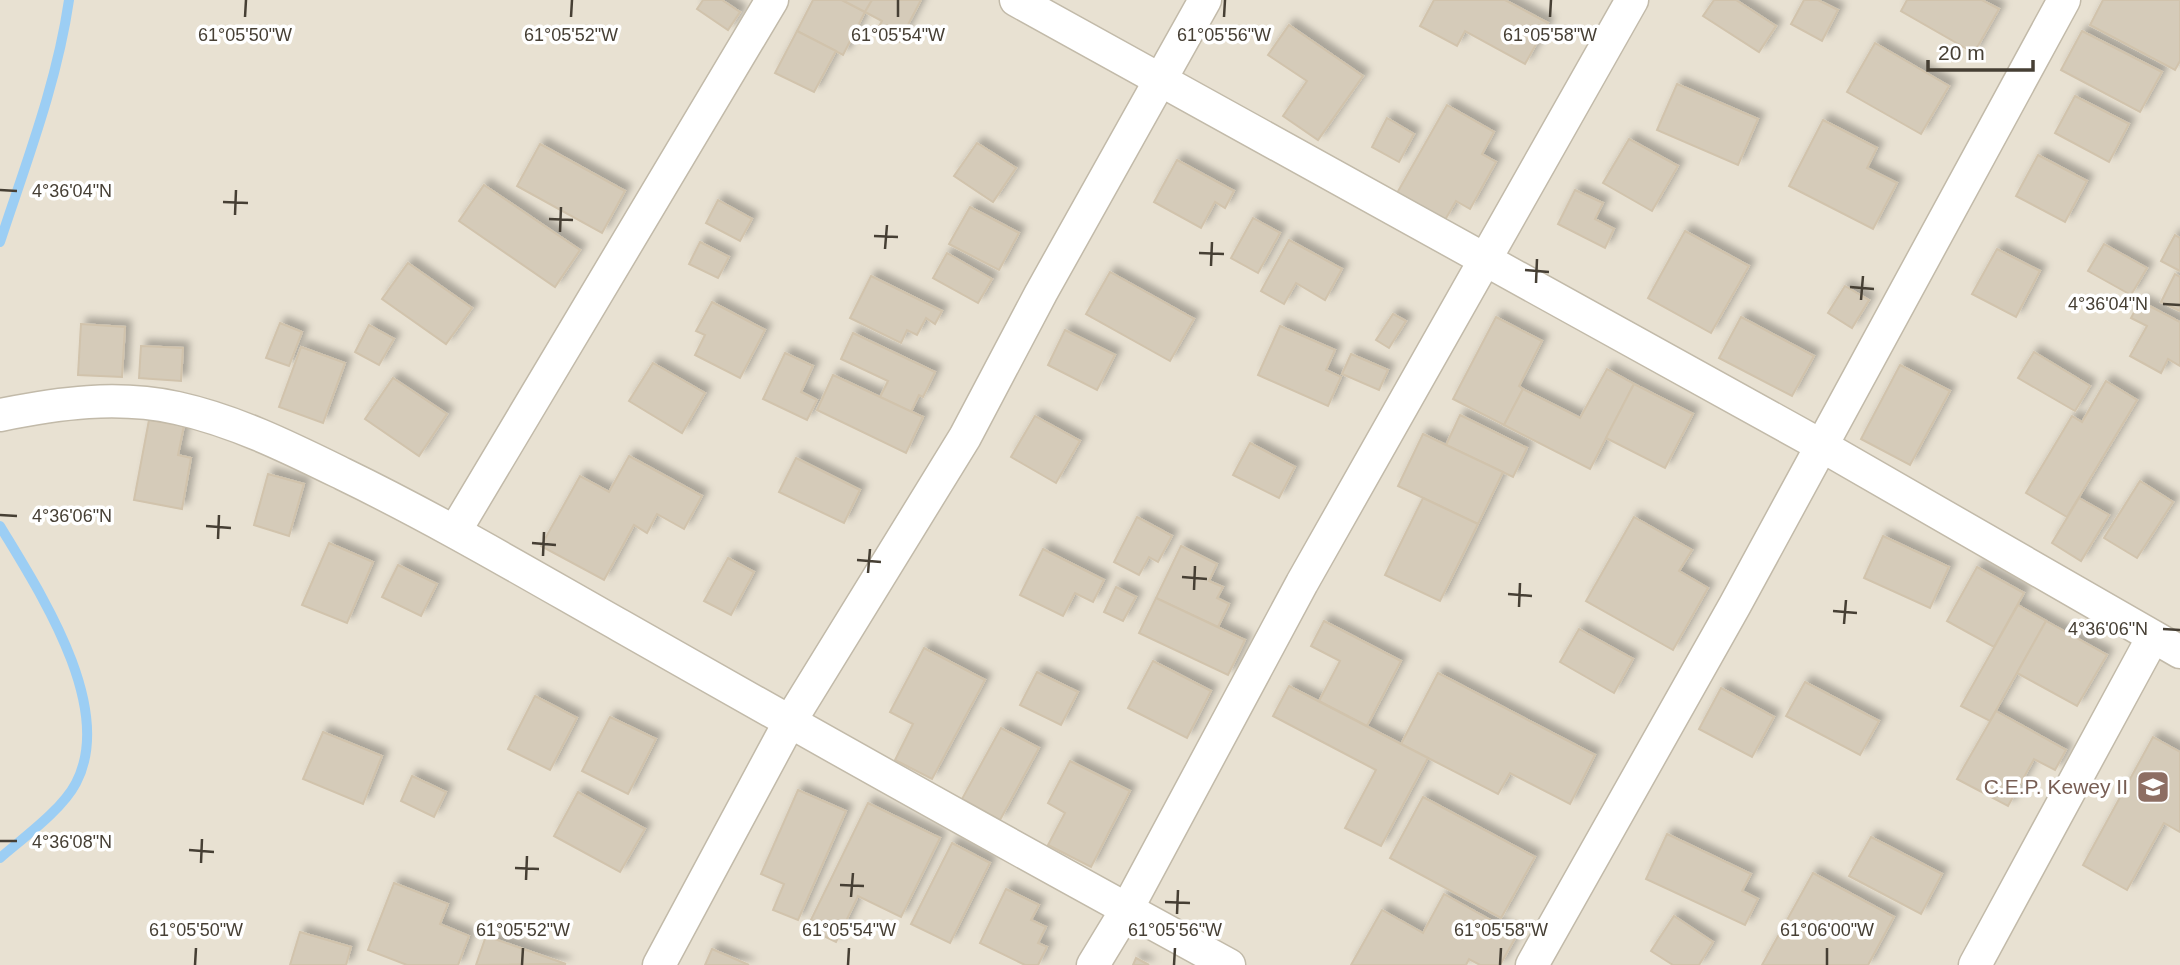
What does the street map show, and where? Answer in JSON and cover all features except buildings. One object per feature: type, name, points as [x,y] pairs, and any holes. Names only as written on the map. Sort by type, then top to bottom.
[{"type":"street","points":[[455,531],[772,0]]},
{"type":"street","points":[[1016,0],[1822,446],[2180,652]]},
{"type":"street","points":[[659,965],[789,723],[965,437],[1041,293],[1205,0]]},
{"type":"street","points":[[1093,965],[1127,909],[1302,583],[1632,0]]},
{"type":"street","points":[[1532,965],[1822,446],[2064,0]]},
{"type":"street","points":[[0,415],[63,402],[129,401],[175,408],[227,422],[294,450],[455,531],[789,723],[1229,965]]},
{"type":"street","points":[[1975,965],[2153,637]]},
{"type":"shaded area","points":[[0,0],[2180,0],[2180,965],[0,965]]},
{"type":"waterway","points":[[0,242],[49,92],[69,0]]},
{"type":"waterway","points":[[0,526],[34,583],[68,650],[80,685],[86,720],[86,753],[70,793],[41,823],[0,858]]},
{"type":"place","name":"C.E.P. Kewey II","points":[[2153,787]]}]
